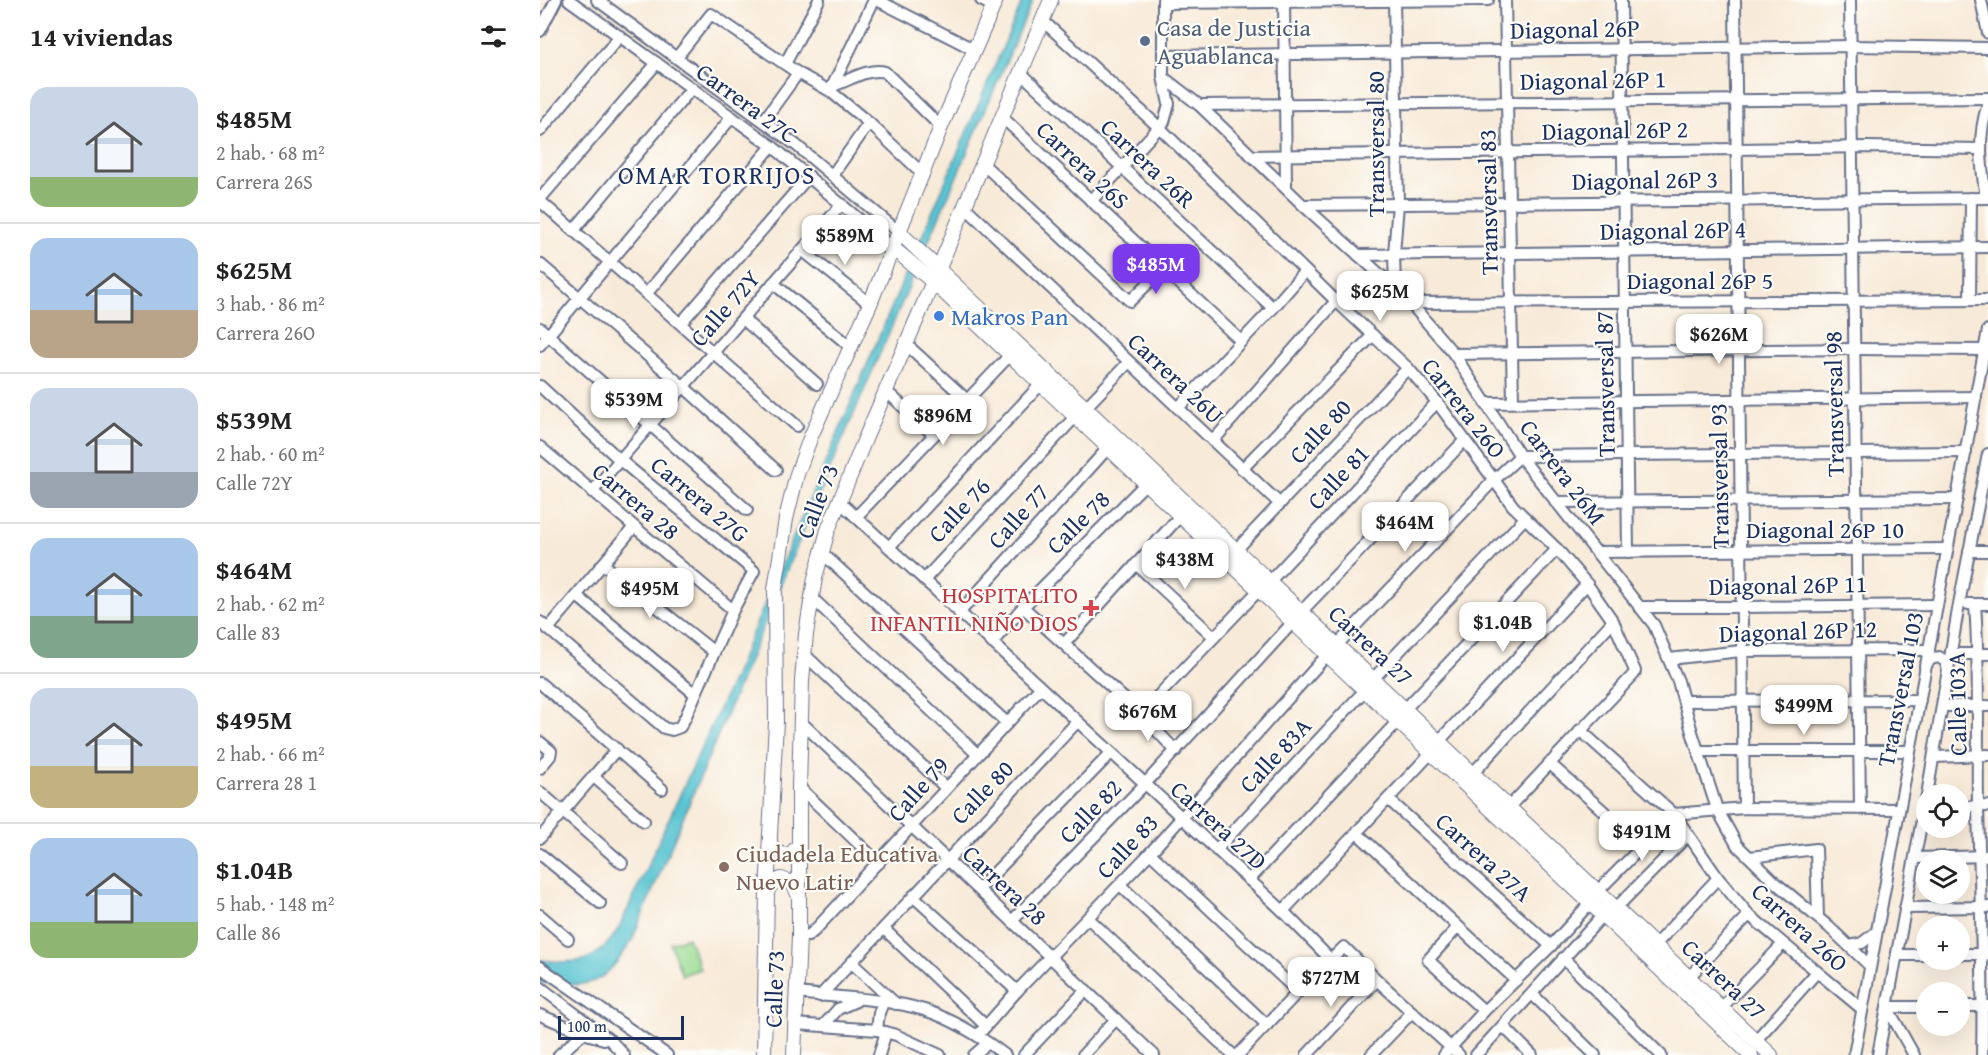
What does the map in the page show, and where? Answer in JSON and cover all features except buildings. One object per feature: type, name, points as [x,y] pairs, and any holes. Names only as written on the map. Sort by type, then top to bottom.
[{"type":"main road","name":"Calle 73","points":[[795,1055],[799,936],[799,788],[804,654],[811,597],[821,552],[886,391],[1051,0]]},
{"type":"main road","name":"Calle 73","points":[[764,1055],[767,892],[776,722],[775,589],[783,534],[802,460],[870,304],[941,127],[975,50],[990,2]]},
{"type":"main road","points":[[899,232],[939,268]]},
{"type":"main road","points":[[893,248],[933,282]]},
{"type":"main road","name":"Carrera 27","points":[[939,268],[1236,549],[1265,586]]},
{"type":"main road","name":"Carrera 27","points":[[933,282],[1180,516],[1265,586],[1402,715],[1586,907],[1752,1055]]},
{"type":"main road","name":"Carrera 27","points":[[1435,747],[1473,773],[1771,1055]]},
{"type":"main road","points":[[770,841],[775,851],[781,855],[792,853],[799,845]]},
{"type":"main road","points":[[767,892],[774,882],[786,879],[795,887],[799,899]]},
{"type":"street","points":[[540,31],[556,0]]},
{"type":"street","name":"Carrera 27C","points":[[569,0],[771,146],[893,248]]},
{"type":"street","name":"Carrera 27C","points":[[597,0],[764,120],[833,174],[899,232]]},
{"type":"street","points":[[785,64],[819,0]]},
{"type":"street","points":[[831,89],[875,0],[975,50]]},
{"type":"street","name":"Transversal 80","points":[[1394,0],[1397,52],[1398,204],[1394,254],[1395,287]]},
{"type":"street","points":[[1091,201],[1164,122],[1169,104],[1163,77],[1163,2],[1488,0]]},
{"type":"street","name":"Transversal 83","points":[[1505,0],[1513,402]]},
{"type":"street","name":"Transversal 87","points":[[1621,0],[1628,552]]},
{"type":"street","name":"Transversal 93","points":[[1735,0],[1744,808]]},
{"type":"street","name":"Transversal 98","points":[[1850,0],[1860,808]]},
{"type":"street","points":[[1981,0],[1988,33]]},
{"type":"street","points":[[1284,1],[1286,187]]},
{"type":"street","points":[[677,57],[711,14],[798,73],[831,89],[923,174]]},
{"type":"street","name":"Carrera 26O","points":[[1042,20],[1160,128],[1336,301],[1408,368],[1437,402],[1513,506],[1557,549],[1587,584],[1613,621],[1635,671],[1580,730],[1674,814],[1718,878],[1749,915],[1862,1009]]},
{"type":"street","points":[[540,131],[620,36]]},
{"type":"street","name":"Diagonal 26P","points":[[1163,56],[1850,46],[1988,48]]},
{"type":"street","points":[[657,63],[540,200],[797,426]]},
{"type":"street","points":[[831,89],[879,70],[885,72],[941,127]]},
{"type":"street","points":[[764,120],[798,73]]},
{"type":"street","name":"Carrera 26R","points":[[1021,73],[1273,308]]},
{"type":"street","name":"Carrera 26M","points":[[1163,77],[1199,105],[1251,156],[1395,287],[1454,354],[1520,456],[1654,625],[1684,701],[1715,809],[1737,844],[1869,965]]},
{"type":"street","points":[[574,230],[692,88]]},
{"type":"street","name":"Diagonal 26P 1","points":[[1199,105],[1988,98]]},
{"type":"street","points":[[1987,198],[1980,149],[1982,123],[1988,104]]},
{"type":"street","points":[[540,345],[544,332],[611,262],[732,117]]},
{"type":"street","name":"Carrera 26S","points":[[1002,117],[1241,341]]},
{"type":"street","points":[[833,174],[869,123]]},
{"type":"street","points":[[647,293],[771,146]]},
{"type":"street","name":"Diagonal 26P 2","points":[[1251,156],[1736,149],[1980,149]]},
{"type":"street","points":[[983,164],[1130,301],[1163,269]]},
{"type":"street","points":[[681,323],[809,176]]},
{"type":"street","points":[[1970,300],[1971,198]]},
{"type":"street","name":"Diagonal 26P 3","points":[[1304,205],[1987,198]]},
{"type":"street","name":"Calle 72Y","points":[[592,492],[842,204]]},
{"type":"street","name":"Carrera 26U","points":[[965,207],[1280,504]]},
{"type":"street","name":"Diagonal 26P 4","points":[[1358,255],[1988,247]]},
{"type":"street","points":[[802,250],[870,304]]},
{"type":"street","points":[[540,264],[684,387],[776,470]]},
{"type":"street","points":[[1178,408],[1273,308],[1305,270]]},
{"type":"street","points":[[773,283],[851,346]]},
{"type":"street","name":"Diagonal 26P 5","points":[[1411,303],[1988,300]]},
{"type":"street","points":[[1213,441],[1336,301]]},
{"type":"street","points":[[743,320],[817,384]]},
{"type":"street","name":"Transversal 103","points":[[1854,1055],[1988,330]]},
{"type":"street","points":[[544,332],[747,510]]},
{"type":"street","points":[[1242,469],[1373,335]]},
{"type":"street","points":[[906,344],[967,400]]},
{"type":"street","points":[[1454,354],[1854,349],[1984,350]]},
{"type":"street","points":[[856,517],[1010,356]]},
{"type":"street","points":[[1086,407],[1129,362]]},
{"type":"street","name":"Calle 80","points":[[1236,549],[1408,368]]},
{"type":"street","points":[[889,547],[1041,384]]},
{"type":"street","name":"Carrera 27G","points":[[540,386],[620,460],[754,572],[733,610]]},
{"type":"street","points":[[886,391],[933,435]]},
{"type":"street","points":[[1485,403],[1976,397]]},
{"type":"street","name":"Calle 81","points":[[1141,714],[1265,586],[1437,402]]},
{"type":"street","name":"Calle 76","points":[[924,580],[1075,417]]},
{"type":"street","name":"Calle 82","points":[[1012,921],[1144,785],[1297,616],[1464,441]]},
{"type":"street","name":"Calle 77","points":[[959,613],[1108,448]]},
{"type":"street","name":"Carrera 28","points":[[542,451],[733,610]]},
{"type":"street","points":[[1520,456],[1966,452]]},
{"type":"street","name":"Transversal 103","points":[[1929,784],[1969,550],[1983,502],[1988,454]]},
{"type":"street","name":"Calle 83","points":[[978,1035],[1050,956],[1150,853],[1332,650],[1494,480],[1520,456]]},
{"type":"street","name":"Calle 78","points":[[992,643],[1023,607],[1146,483]]},
{"type":"street","points":[[1555,502],[1957,499]]},
{"type":"street","name":"Carrera 27D","points":[[840,502],[1283,911],[1331,960]]},
{"type":"street","points":[[1064,644],[1180,516]]},
{"type":"street","name":"Calle 83A","points":[[1216,850],[1525,518]]},
{"type":"street","points":[[634,527],[577,596],[544,625],[664,728],[672,730],[680,727],[733,610]]},
{"type":"street","points":[[1249,880],[1557,549]]},
{"type":"street","name":"Diagonal 26P 10","points":[[1596,552],[1947,549]]},
{"type":"street","points":[[1969,550],[1988,551]]},
{"type":"street","points":[[821,552],[1007,723]]},
{"type":"street","points":[[603,564],[714,652]]},
{"type":"street","points":[[1136,564],[1214,637]]},
{"type":"street","points":[[1283,911],[1587,584]]},
{"type":"street","points":[[577,596],[695,694]]},
{"type":"street","points":[[811,597],[977,754]]},
{"type":"street","points":[[1959,604],[1988,604]]},
{"type":"street","name":"Calle 103A","points":[[1974,604],[1983,654],[1986,1006],[1982,1055]]},
{"type":"street","name":"Diagonal 26P 11","points":[[1639,607],[1937,605]]},
{"type":"street","points":[[1023,607],[1141,714],[1176,750]]},
{"type":"street","points":[[1473,773],[1613,621]]},
{"type":"street","points":[[1932,631],[1935,643],[1942,646],[1950,643],[1954,633]]},
{"type":"street","name":"Diagonal 26P 12","points":[[1669,659],[1741,651],[1929,650]]},
{"type":"street","points":[[804,654],[946,788]]},
{"type":"street","points":[[1951,654],[1983,654]]},
{"type":"street","points":[[1925,666],[1932,659],[1939,657],[1945,661],[1948,670]]},
{"type":"street","points":[[540,683],[662,789]]},
{"type":"street","name":"Calle 79","points":[[799,936],[812,933],[1040,688]]},
{"type":"street","points":[[1684,701],[1920,700]]},
{"type":"street","points":[[1942,706],[1983,706]]},
{"type":"street","name":"Carrera 28","points":[[801,722],[1150,1053]]},
{"type":"street","name":"Calle 80","points":[[820,996],[1077,723]]},
{"type":"street","points":[[1509,807],[1580,730]]},
{"type":"street","points":[[540,742],[551,751],[550,756],[540,768]]},
{"type":"street","points":[[540,838],[617,749]]},
{"type":"street","points":[[1698,751],[1910,750]]},
{"type":"street","points":[[978,889],[1110,753]]},
{"type":"street","points":[[1934,756],[1984,755]]},
{"type":"street","points":[[1549,763],[1642,845]]},
{"type":"street","points":[[594,777],[644,821]]},
{"type":"street","points":[[799,788],[879,862]]},
{"type":"street","points":[[540,792],[622,863]]},
{"type":"street","name":"Carrera 27A","points":[[1388,799],[1551,946]]},
{"type":"street","points":[[1598,891],[1674,814],[1744,808],[1899,809]]},
{"type":"street","points":[[1357,833],[1516,980]]},
{"type":"street","points":[[1616,908],[1688,835]]},
{"type":"street","name":"Transversal 103","points":[[1878,1055],[1919,838]]},
{"type":"street","points":[[1750,857],[1816,849],[1818,918]]},
{"type":"street","points":[[1150,853],[1298,992]]},
{"type":"street","points":[[540,854],[600,903]]},
{"type":"street","points":[[1915,858],[1984,856]]},
{"type":"street","points":[[1655,945],[1718,878]]},
{"type":"street","points":[[1120,885],[1267,1024]]},
{"type":"street","points":[[913,896],[1017,991]]},
{"type":"street","points":[[1238,1055],[1344,947],[1451,1052],[1484,1011],[1551,946],[1586,907]]},
{"type":"street","points":[[1905,908],[1984,907]]},
{"type":"street","points":[[540,915],[568,939]]},
{"type":"street","points":[[1689,977],[1749,915]]},
{"type":"street","points":[[1088,918],[1233,1055]]},
{"type":"street","points":[[1476,1055],[1599,919]]},
{"type":"street","points":[[1458,927],[1428,960],[1484,1011]]},
{"type":"street","points":[[884,929],[986,1026]]},
{"type":"street","points":[[1849,946],[1862,943],[1875,933]]},
{"type":"street","points":[[1721,1008],[1783,944]]},
{"type":"street","points":[[1897,955],[1916,955]]},
{"type":"street","points":[[1563,958],[1661,1055]]},
{"type":"street","points":[[852,963],[896,1004]]},
{"type":"street","points":[[540,967],[667,1055]]},
{"type":"street","points":[[1756,1040],[1817,972]]},
{"type":"street","points":[[1307,1055],[1377,980]]},
{"type":"street","points":[[1024,1055],[1086,990]]},
{"type":"street","points":[[544,991],[611,1041],[624,1055]]},
{"type":"street","points":[[797,993],[883,1002],[926,1011],[978,1035],[1005,1055]]},
{"type":"street","points":[[1532,994],[1595,1055]]},
{"type":"street","points":[[824,1025],[838,1010],[858,1000]]},
{"type":"street","points":[[879,1055],[882,1031],[879,1013],[883,1002]]},
{"type":"street","points":[[1970,1006],[1986,1006]]},
{"type":"street","points":[[1914,1055],[1887,1007],[1916,1007]]},
{"type":"street","points":[[1371,1055],[1412,1012]]},
{"type":"street","points":[[540,1014],[583,1033],[611,1041]]},
{"type":"street","points":[[1083,1055],[1116,1019]]},
{"type":"street","points":[[795,1024],[882,1031],[940,1055]]},
{"type":"street","points":[[1503,1026],[1532,1055]]},
{"type":"street","points":[[559,1055],[583,1033]]},
{"type":"street","points":[[974,1055],[988,1043]]},
{"type":"green space","points":[[688,937],[700,969],[682,975],[670,943]]},
{"type":"water","points":[[1023,0],[1033,0],[807,522],[632,940],[613,967],[595,981],[573,985],[540,983],[540,960],[566,962],[586,959],[603,949],[619,928],[731,683]]},
{"type":"place","name":"Casa de Justicia Aguablanca","points":[[1145,41]]},
{"type":"place","name":"Makros Pan","points":[[939,316]]},
{"type":"place","name":"HOSPITALITO INFANTIL NIÑO DIOS","points":[[1091,608]]},
{"type":"place","name":"Ciudadela Educativa Nuevo Latir","points":[[724,867]]},
{"type":"district","name":"OMAR TORRIJOS","points":[[717,174]]}]
